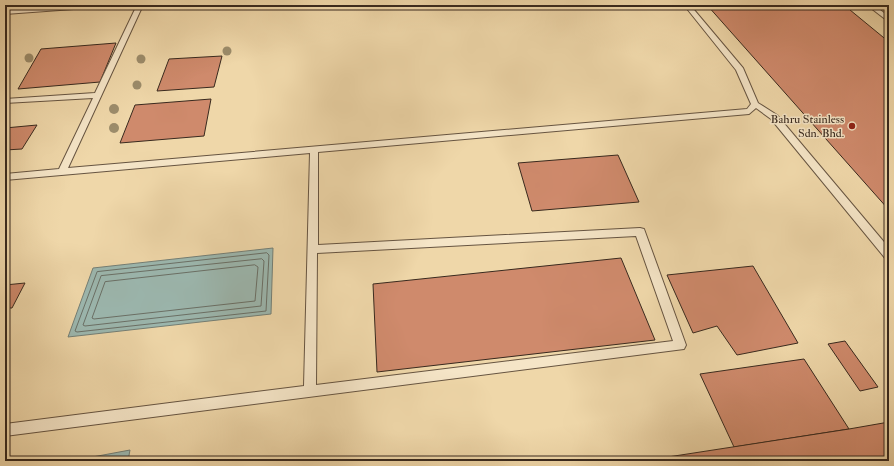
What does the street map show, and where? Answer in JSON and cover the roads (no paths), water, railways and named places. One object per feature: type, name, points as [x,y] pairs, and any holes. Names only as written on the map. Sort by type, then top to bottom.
[{"type":"lane","points":[[5,12],[101,5]]},
{"type":"lane","points":[[62,172],[140,5]]},
{"type":"lane","points":[[687,5],[740,70],[755,104],[774,117],[889,255]]},
{"type":"lane","points":[[870,5],[889,20]]},
{"type":"lane","points":[[5,100],[98,95]]},
{"type":"lane","points":[[5,177],[748,111],[755,104]]},
{"type":"lane","points":[[310,391],[314,150]]},
{"type":"lane","points":[[5,430],[680,345],[640,232],[312,249]]},
{"type":"water","points":[[273,248],[271,314],[68,337],[93,268]]},
{"type":"water","points":[[130,450],[128,461],[71,461]]},
{"type":"place","name":"Bahru Stainless Sdn. Bhd.","points":[[852,126]]}]
